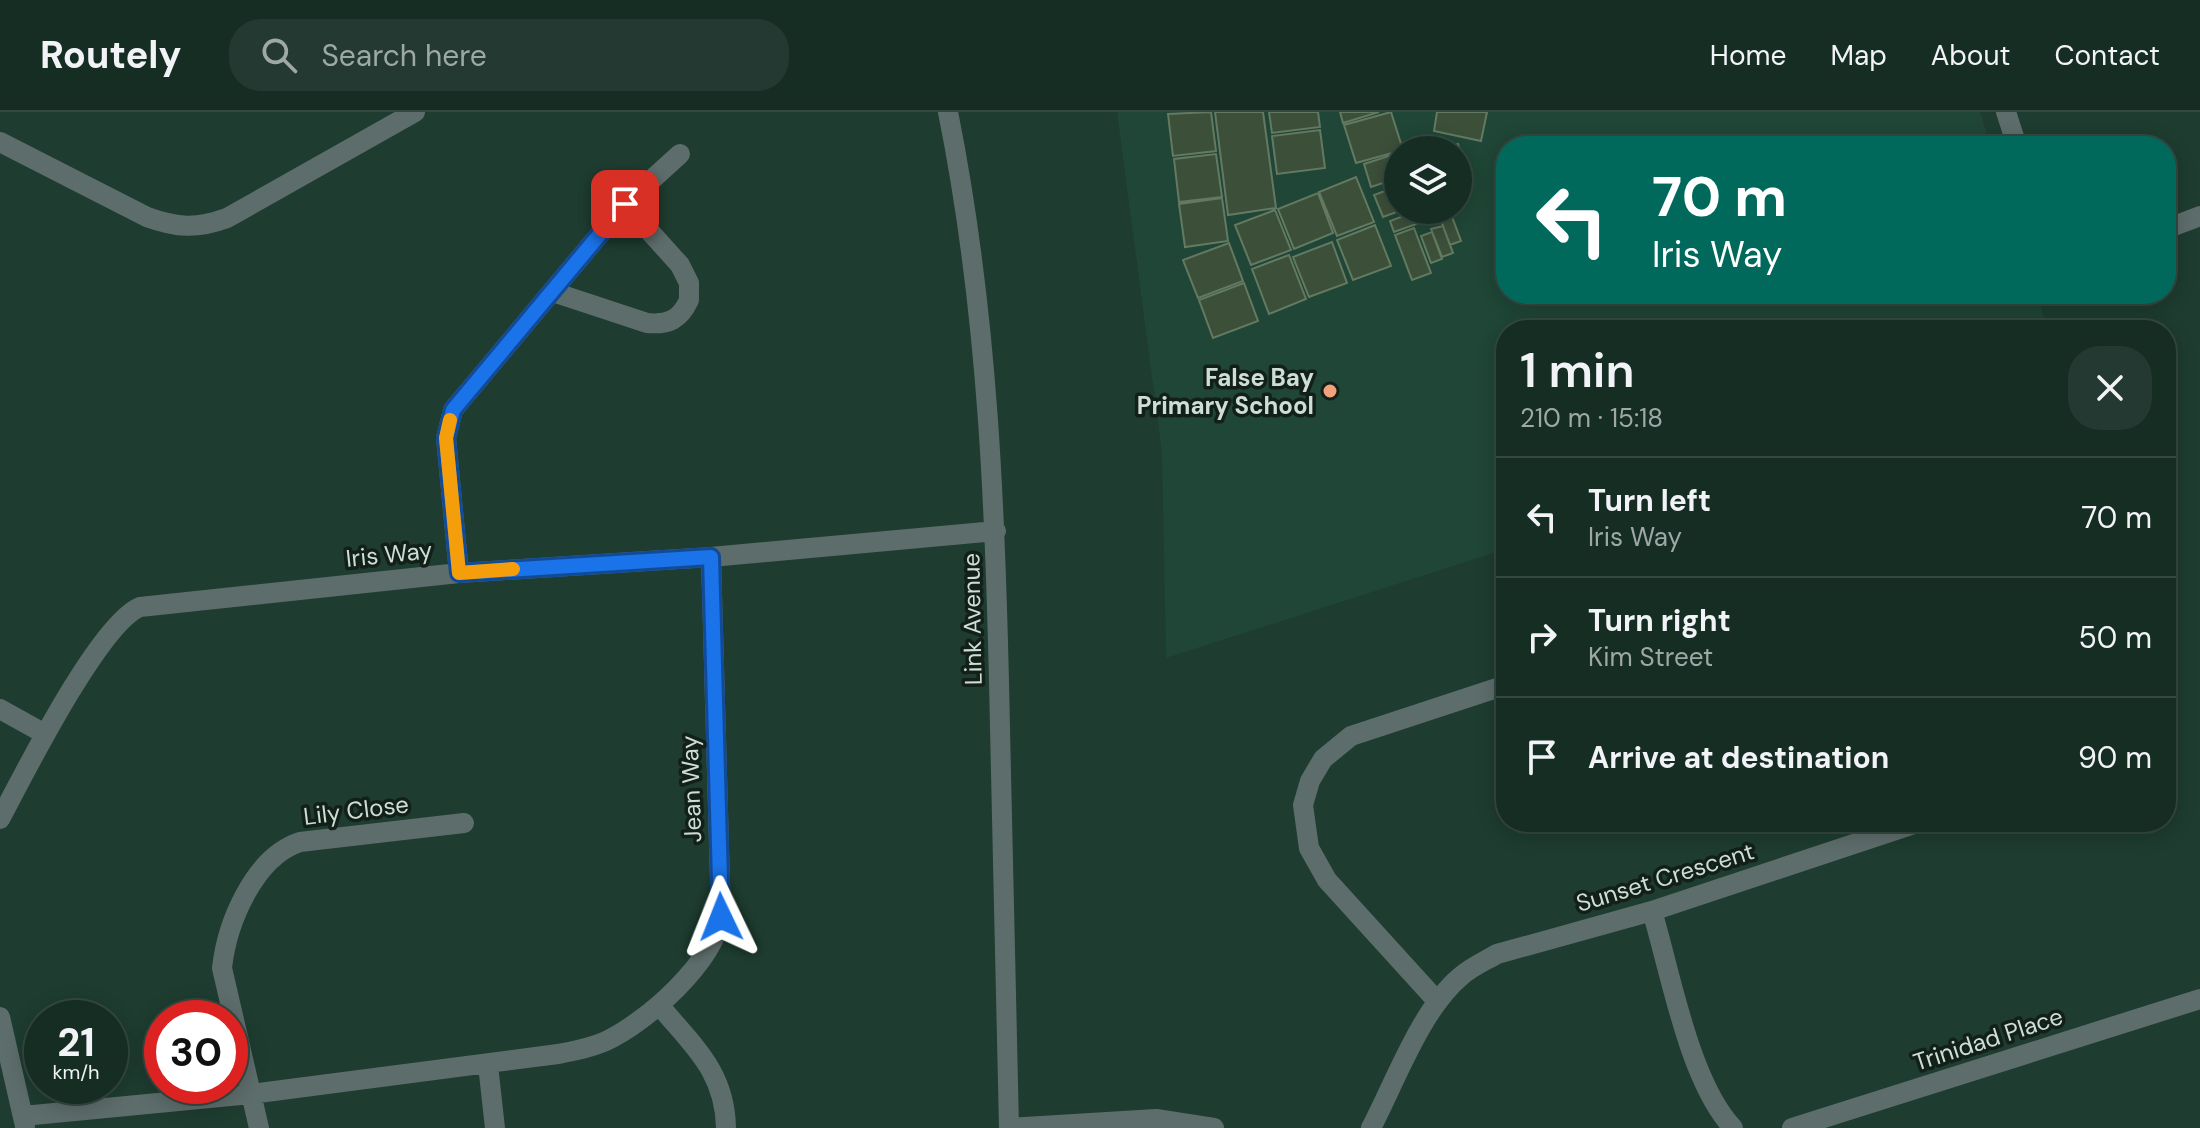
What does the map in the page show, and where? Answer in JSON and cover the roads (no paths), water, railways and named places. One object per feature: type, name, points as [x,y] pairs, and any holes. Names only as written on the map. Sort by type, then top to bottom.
[{"type":"street","points":[[0,142],[147,217],[168,225],[203,227],[227,218],[415,112]]},
{"type":"street","name":"Link Avenue","points":[[948,112],[974,270],[990,407],[996,531],[1009,1128]]},
{"type":"street","points":[[2006,112],[2014,136]]},
{"type":"street","points":[[459,573],[446,438],[448,424],[460,400],[625,204],[680,154]]},
{"type":"street","points":[[553,292],[647,323],[662,324],[678,317],[689,300],[685,274],[625,204]]},
{"type":"street","points":[[2176,225],[2200,216]]},
{"type":"street","name":"Iris Way","points":[[0,819],[45,734],[116,623],[127,612],[140,607],[459,573],[711,557],[996,531]]},
{"type":"street","name":"Jean Way","points":[[24,1122],[488,1065],[584,1049],[607,1041],[659,1005],[708,949],[718,933],[721,917],[711,557]]},
{"type":"street","points":[[1437,1001],[1314,862],[1303,824],[1306,793],[1323,759],[1351,736],[1496,688]]},
{"type":"street","points":[[0,709],[45,734]]},
{"type":"street","name":"Lily Close","points":[[259,1128],[222,968],[224,952],[243,902],[269,860],[282,848],[300,842],[464,823]]},
{"type":"street","name":"Sunset Crescent","points":[[1371,1128],[1437,1001],[1460,976],[1497,954],[1652,911],[1890,832]]},
{"type":"street","points":[[1652,911],[1702,1081],[1719,1113],[1733,1128]]},
{"type":"street","name":"Trinidad Place","points":[[1792,1128],[2200,999]]},
{"type":"street","points":[[659,1005],[716,1075],[722,1092],[726,1128]]},
{"type":"street","points":[[0,1017],[24,1122]]},
{"type":"street","points":[[488,1065],[495,1128]]},
{"type":"street","points":[[1009,1128],[1156,1119],[1214,1128]]},
{"type":"place","name":"False Bay Primary School","points":[[1330,391]]}]
